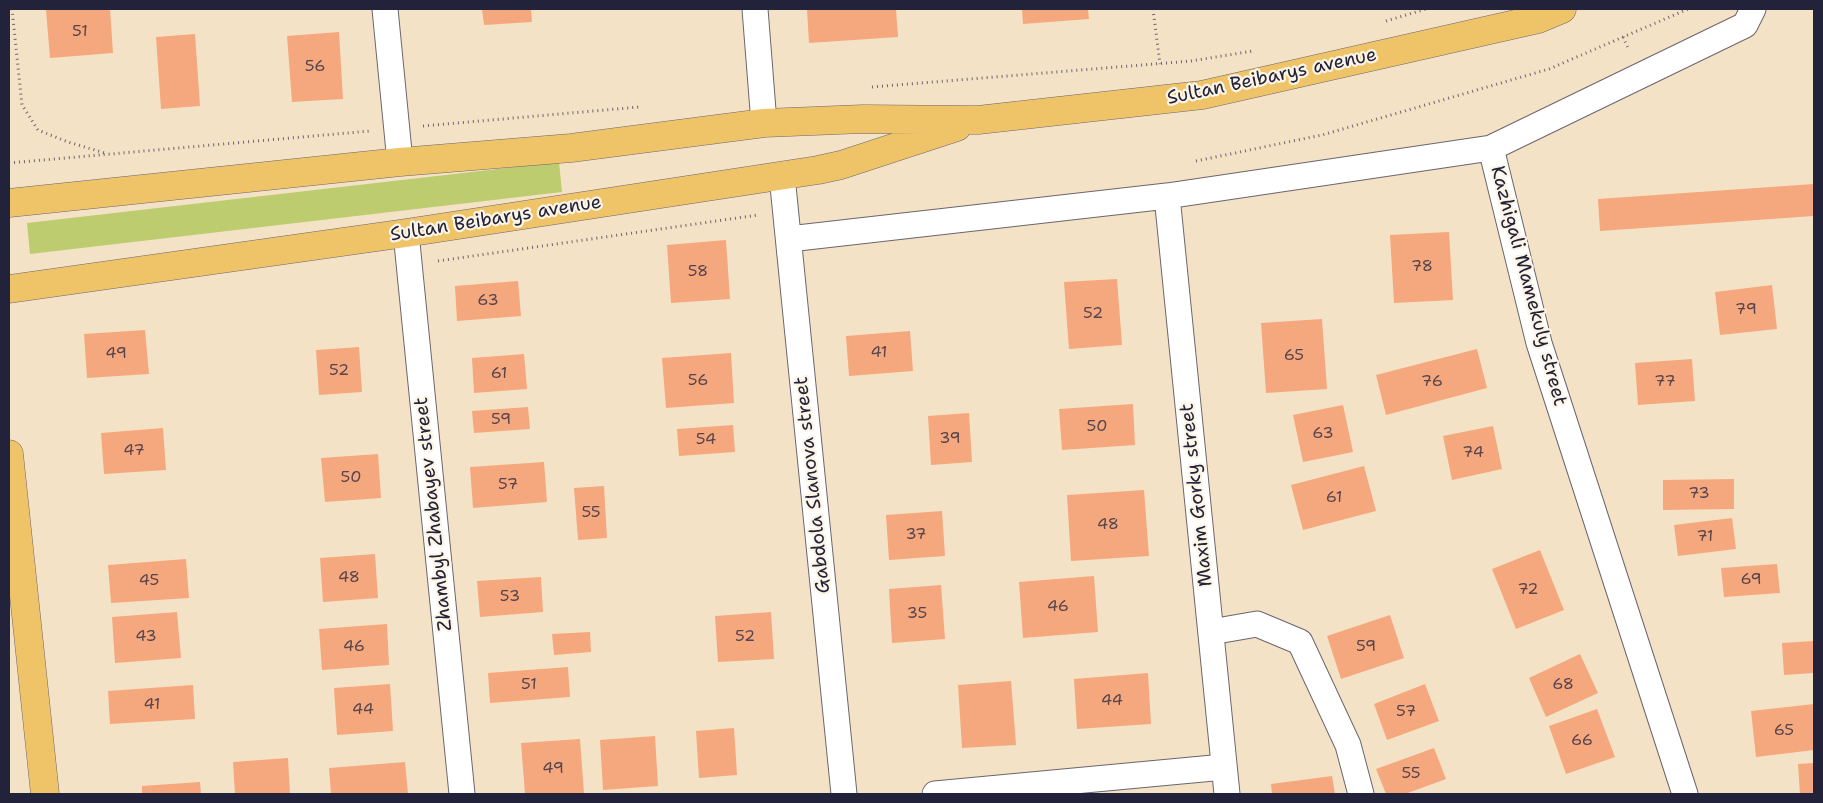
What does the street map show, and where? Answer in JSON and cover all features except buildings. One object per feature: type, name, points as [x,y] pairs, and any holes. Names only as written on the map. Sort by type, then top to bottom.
[{"type":"main road","name":"Sultan Beibarys avenue","points":[[9,203],[400,162],[571,148],[764,123],[863,119],[978,120],[1202,95],[1538,19],[1562,9]]},
{"type":"main road","name":"Sultan Beibarys avenue","points":[[9,289],[406,233],[782,176],[841,165],[978,120]]},
{"type":"main road","points":[[9,454],[45,794]]},
{"type":"street","points":[[385,9],[400,162]]},
{"type":"street","points":[[755,9],[764,123]]},
{"type":"street","name":"Kazhigali Mamekuly street","points":[[1685,794],[1539,343],[1491,148],[1745,25],[1753,9]]},
{"type":"street","points":[[789,239],[1167,196],[1491,148]]},
{"type":"street","name":"Gabdola Slanova street","points":[[782,176],[784,211],[789,239],[844,794]]},
{"type":"street","name":"Maxim Gorky street","points":[[1167,196],[1227,794]]},
{"type":"street","name":"Zhambyl Zhabayev street","points":[[406,233],[462,794]]},
{"type":"street","points":[[1211,632],[1257,624],[1300,642],[1348,745],[1361,794]]},
{"type":"street","points":[[935,794],[1224,767]]},
{"type":"path","points":[[12,9],[22,105],[38,130],[107,154]]},
{"type":"path","points":[[1153,9],[1160,64]]},
{"type":"path","points":[[1322,135],[1549,69],[1688,9]]},
{"type":"path","points":[[1623,37],[1630,52]]},
{"type":"path","points":[[871,87],[1192,62],[1259,50]]},
{"type":"green space","points":[[559,162],[562,192],[30,254],[27,223]]}]
